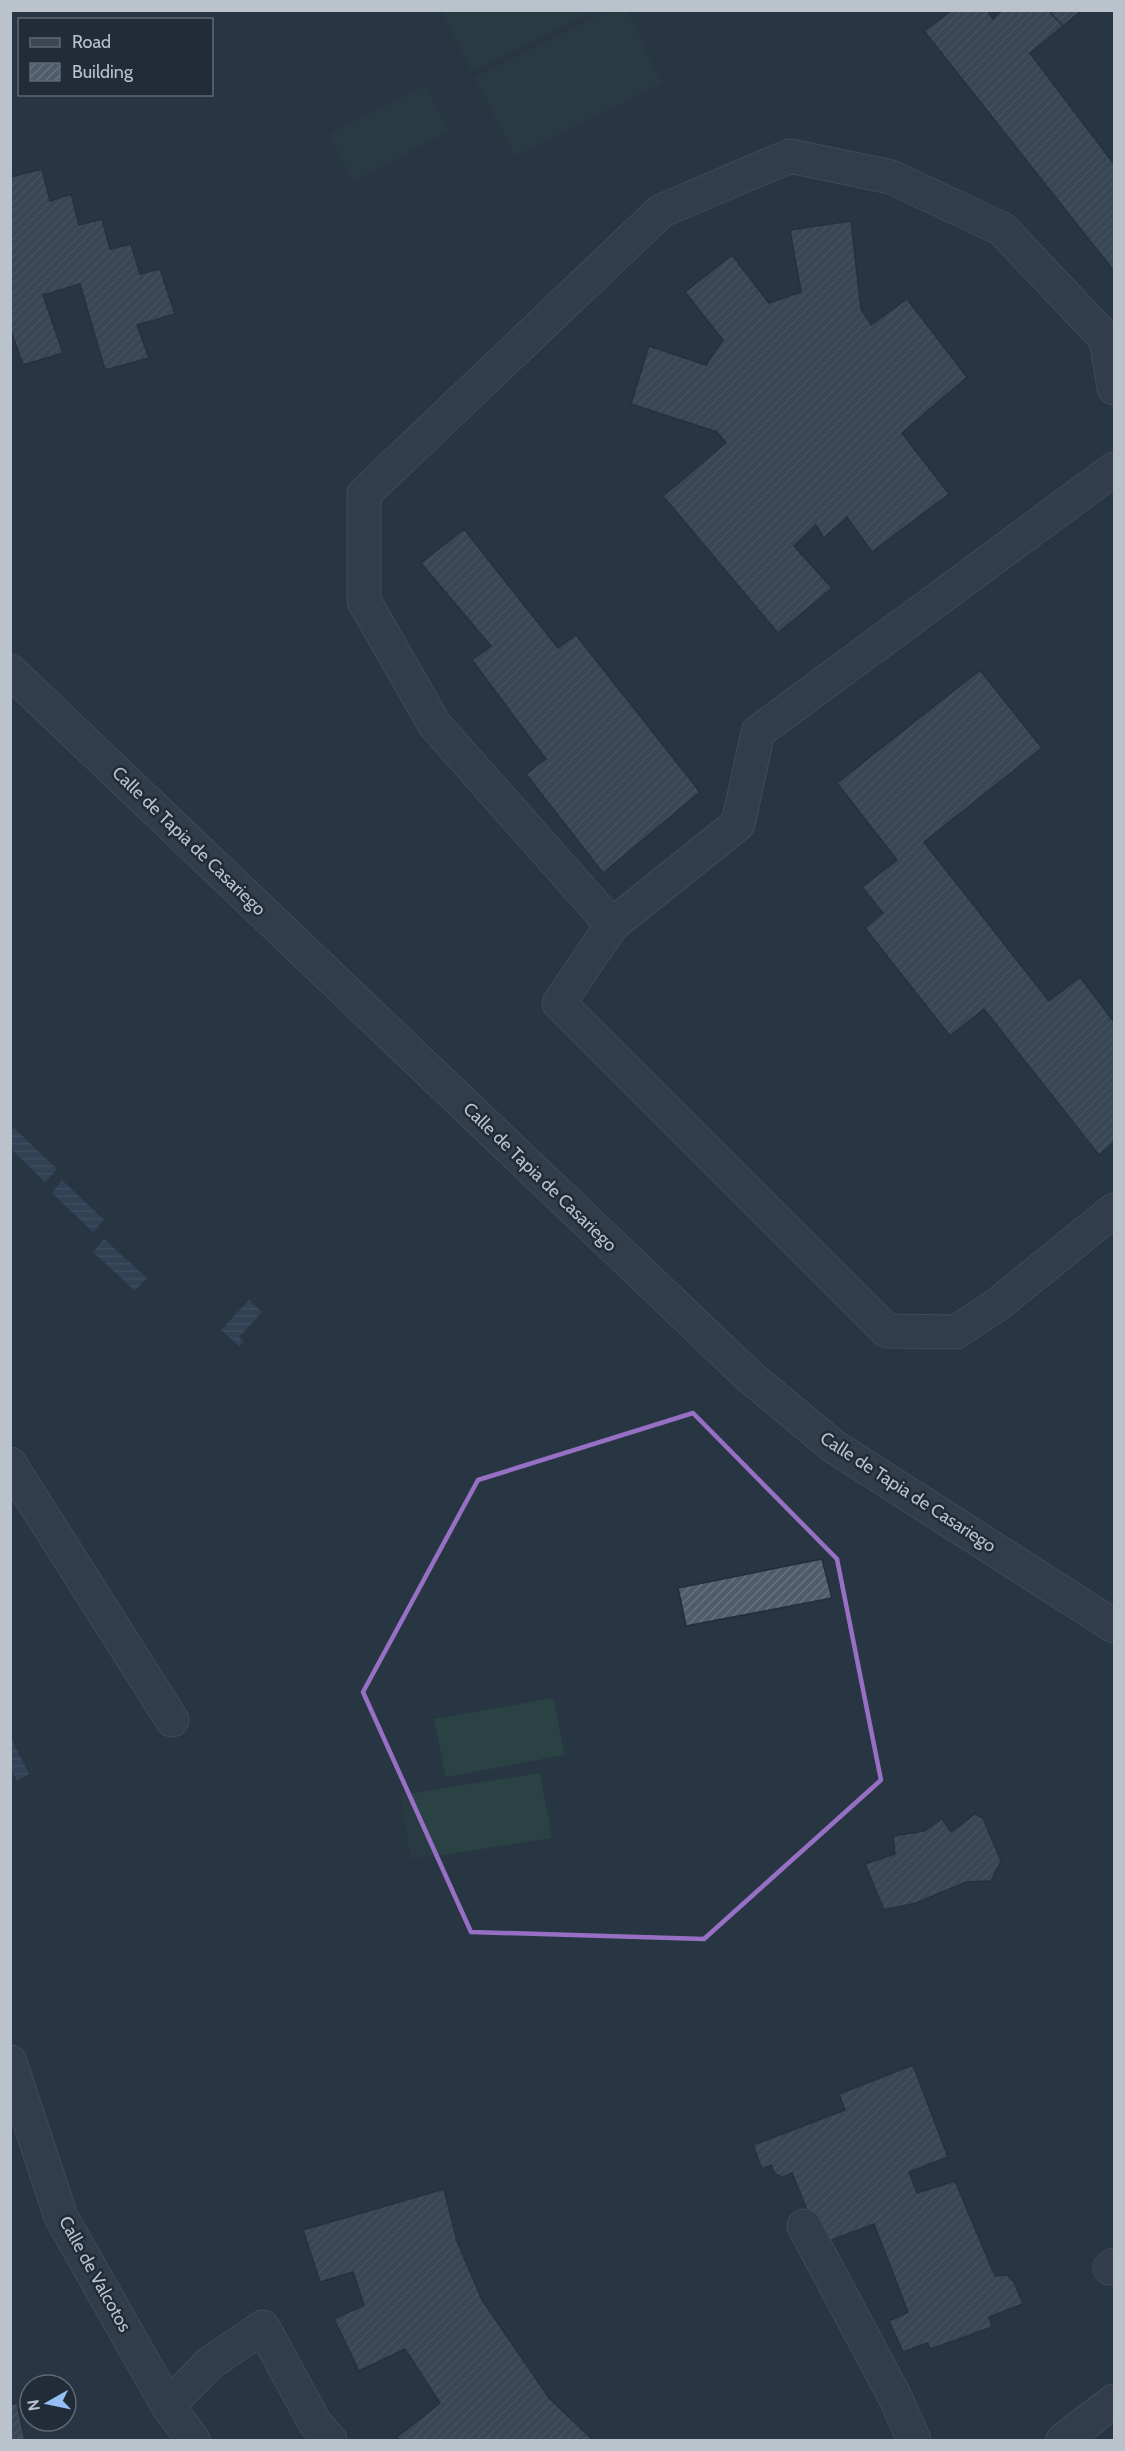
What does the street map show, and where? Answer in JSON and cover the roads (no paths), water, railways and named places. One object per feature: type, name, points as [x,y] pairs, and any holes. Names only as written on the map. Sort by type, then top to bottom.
[{"type":"street","points":[[612,925],[435,725],[364,601],[364,494],[660,211],[790,156],[891,177],[1002,229],[1106,339],[1114,388]]},
{"type":"street","points":[[1114,470],[758,732],[738,824],[612,925],[559,1003],[887,1331],[956,1332],[998,1305],[1114,1210]]},
{"type":"street","name":"Calle de Tapia de Casariego","points":[[10,671],[749,1376],[833,1446],[1114,1626]]},
{"type":"street","points":[[10,1464],[172,1720]]},
{"type":"street","name":"Calle de Valcotos","points":[[10,2062],[62,2217],[168,2406],[193,2440]]},
{"type":"street","points":[[804,2226],[895,2397],[914,2440]]},
{"type":"street","points":[[168,2406],[210,2363],[262,2327],[315,2423],[330,2440]]},
{"type":"street","points":[[1063,2440],[1114,2400]]},
{"type":"water","points":[[14,1128],[57,1169],[45,1182],[11,1149],[11,1132]]},
{"type":"water","points":[[62,1180],[104,1220],[93,1232],[52,1193]]},
{"type":"water","points":[[104,1239],[147,1278],[135,1291],[93,1252]]},
{"type":"water","points":[[249,1300],[262,1312],[239,1337],[244,1342],[239,1346],[221,1330]]},
{"type":"water","points":[[11,1738],[29,1774],[17,1781],[11,1769]]}]
